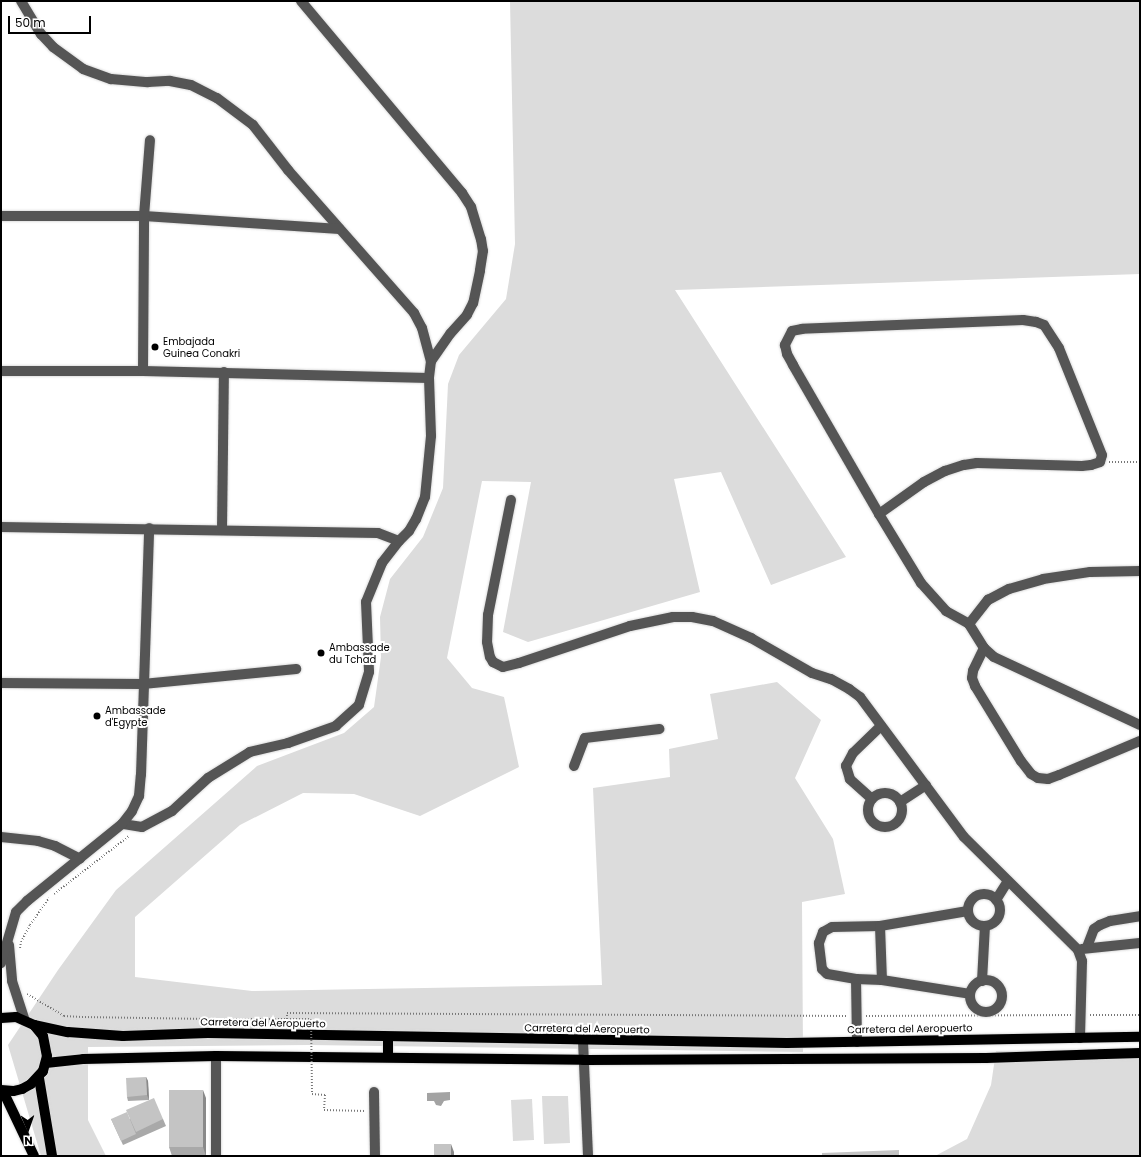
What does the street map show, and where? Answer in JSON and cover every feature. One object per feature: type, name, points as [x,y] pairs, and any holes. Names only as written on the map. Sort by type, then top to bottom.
[{"type":"main road","points":[[1,1018],[16,1017],[24,1019],[34,1025],[46,1042],[46,1063],[39,1078],[22,1089],[2,1090],[34,1156]]},
{"type":"main road","name":"Carretera del Aeropuerto","points":[[34,1025],[68,1032],[123,1036],[208,1034],[583,1041],[787,1043],[1140,1037]]},
{"type":"main road","points":[[388,1037],[388,1057]]},
{"type":"main road","points":[[46,1063],[83,1059],[216,1056],[583,1060],[986,1058],[1140,1053]]},
{"type":"main road","points":[[39,1078],[52,1156]]},
{"type":"street","points":[[21,1],[41,34],[53,47],[83,70],[111,79],[148,82],[170,81],[191,85],[217,98],[253,125],[288,170],[414,313],[422,328],[431,361],[429,378],[431,436],[425,497],[416,519],[409,531],[382,563],[366,602],[369,672],[359,704],[336,726],[288,743],[250,752],[208,778],[172,811],[142,827],[122,824]]},
{"type":"street","points":[[301,1],[462,193],[473,212],[483,251],[474,303],[467,315],[450,334],[431,361]]},
{"type":"street","points":[[143,370],[144,216],[150,140]]},
{"type":"street","points":[[1,216],[144,216],[340,229]]},
{"type":"street","points":[[879,514],[924,482],[945,471],[964,465],[977,463],[1082,466],[1100,462],[1102,455],[1058,348],[1044,325],[1023,320],[802,329],[792,331],[785,345],[787,354],[879,514],[921,583],[946,611],[969,624],[984,648],[994,657],[1025,673],[1140,725]]},
{"type":"street","points":[[1,371],[143,370],[429,378]]},
{"type":"street","points":[[222,530],[224,372]]},
{"type":"street","points":[[512,500],[488,615],[487,642],[493,662],[503,667],[630,626],[673,618],[692,617],[714,621],[752,638],[812,673],[850,689],[860,697],[964,837],[1008,881],[1083,948],[1140,943]]},
{"type":"street","points":[[1,527],[378,532],[399,541]]},
{"type":"street","points":[[1,963],[16,912],[27,900],[122,824],[132,811],[139,796],[141,775],[149,528]]},
{"type":"street","points":[[969,624],[988,600],[1009,589],[1043,579],[1090,572],[1140,572]]},
{"type":"street","points":[[984,648],[973,671],[972,678],[975,686],[1021,761],[1031,774],[1038,778],[1048,779],[1140,741]]},
{"type":"street","points":[[1,683],[143,684],[296,669]]},
{"type":"street","points":[[872,799],[850,779],[846,766],[853,753],[881,726]]},
{"type":"street","points":[[574,766],[585,738],[659,730]]},
{"type":"street","points":[[900,802],[926,785]]},
{"type":"street","points":[[881,793],[892,794],[900,802],[902,808],[900,818],[891,825],[886,826],[880,826],[871,820],[868,809],[872,799],[881,793]]},
{"type":"street","points":[[1,837],[43,842],[55,846],[80,859]]},
{"type":"street","points":[[996,900],[1008,881]]},
{"type":"street","points":[[987,894],[996,900],[999,909],[997,918],[994,922],[985,926],[972,920],[968,911],[970,902],[977,895],[987,894]]},
{"type":"street","points":[[968,911],[880,926],[832,927],[823,932],[819,943],[822,970],[827,974],[856,979],[882,980],[970,994]]},
{"type":"street","points":[[1080,1038],[1083,948],[1094,929],[1100,925],[1110,921],[1140,916]]},
{"type":"street","points":[[880,926],[882,980]]},
{"type":"street","points":[[982,981],[985,926]]},
{"type":"street","points":[[9,937],[12,981],[24,1019]]},
{"type":"street","points":[[856,979],[857,1042]]},
{"type":"street","points":[[982,981],[993,982],[1001,989],[1002,1000],[996,1009],[986,1012],[976,1009],[970,1000],[970,994],[974,985],[982,981]]},
{"type":"street","points":[[583,1041],[588,1156]]},
{"type":"street","points":[[216,1056],[216,1156]]},
{"type":"street","points":[[374,1092],[375,1156]]},
{"type":"path","points":[[1100,462],[1140,462]]},
{"type":"path","points":[[20,954],[21,942],[48,899],[124,839],[142,827]]},
{"type":"path","points":[[24,990],[27,994],[64,1016],[209,1020],[311,1019],[312,1094],[325,1094],[324,1110],[374,1111]]},
{"type":"path","points":[[286,1019],[287,1013],[791,1017],[1140,1015]]},
{"type":"shaded area","points":[[510,1],[1140,1],[1140,274],[675,290],[846,557],[771,585],[721,472],[674,479],[700,592],[528,642],[503,632],[531,482],[482,481],[447,658],[472,688],[504,697],[519,767],[420,816],[354,794],[303,793],[240,825],[135,917],[135,977],[252,991],[602,985],[593,788],[670,777],[669,749],[718,739],[710,694],[777,682],[821,720],[795,778],[833,839],[845,894],[802,902],[803,1052],[309,1045],[88,1047],[88,1120],[106,1156],[41,1156],[8,1045],[58,970],[116,890],[257,766],[344,733],[374,707],[381,657],[380,617],[390,579],[423,537],[443,488],[448,384],[459,355],[506,299],[515,244]]},
{"type":"shaded area","points":[[1140,1050],[1140,1156],[935,1156],[967,1139],[991,1085],[996,1051]]},
{"type":"shaded area","points":[[450,1092],[450,1100],[444,1101],[441,1106],[436,1105],[434,1101],[427,1101],[427,1093]]},
{"type":"shaded area","points":[[542,1096],[568,1096],[570,1143],[544,1144]]},
{"type":"shaded area","points":[[532,1099],[534,1140],[513,1141],[511,1100]]},
{"type":"building","points":[[146,1077],[147,1095],[127,1097],[126,1078]]},
{"type":"building","points":[[169,1090],[203,1090],[203,1147],[169,1147]]},
{"type":"building","points":[[154,1098],[163,1119],[136,1132],[126,1110]]},
{"type":"building","points":[[127,1112],[136,1134],[121,1141],[111,1119]]},
{"type":"building","points":[[434,1144],[451,1144],[451,1156],[434,1156]]},
{"type":"building","points":[[899,1150],[899,1156],[822,1156],[822,1153]]},
{"type":"place","name":"Embajada Guinea Conakri","points":[[155,347]]},
{"type":"place","name":"Ambassade du Tchad","points":[[321,653]]},
{"type":"place","name":"Ambassade d'Egypte","points":[[97,716]]}]
